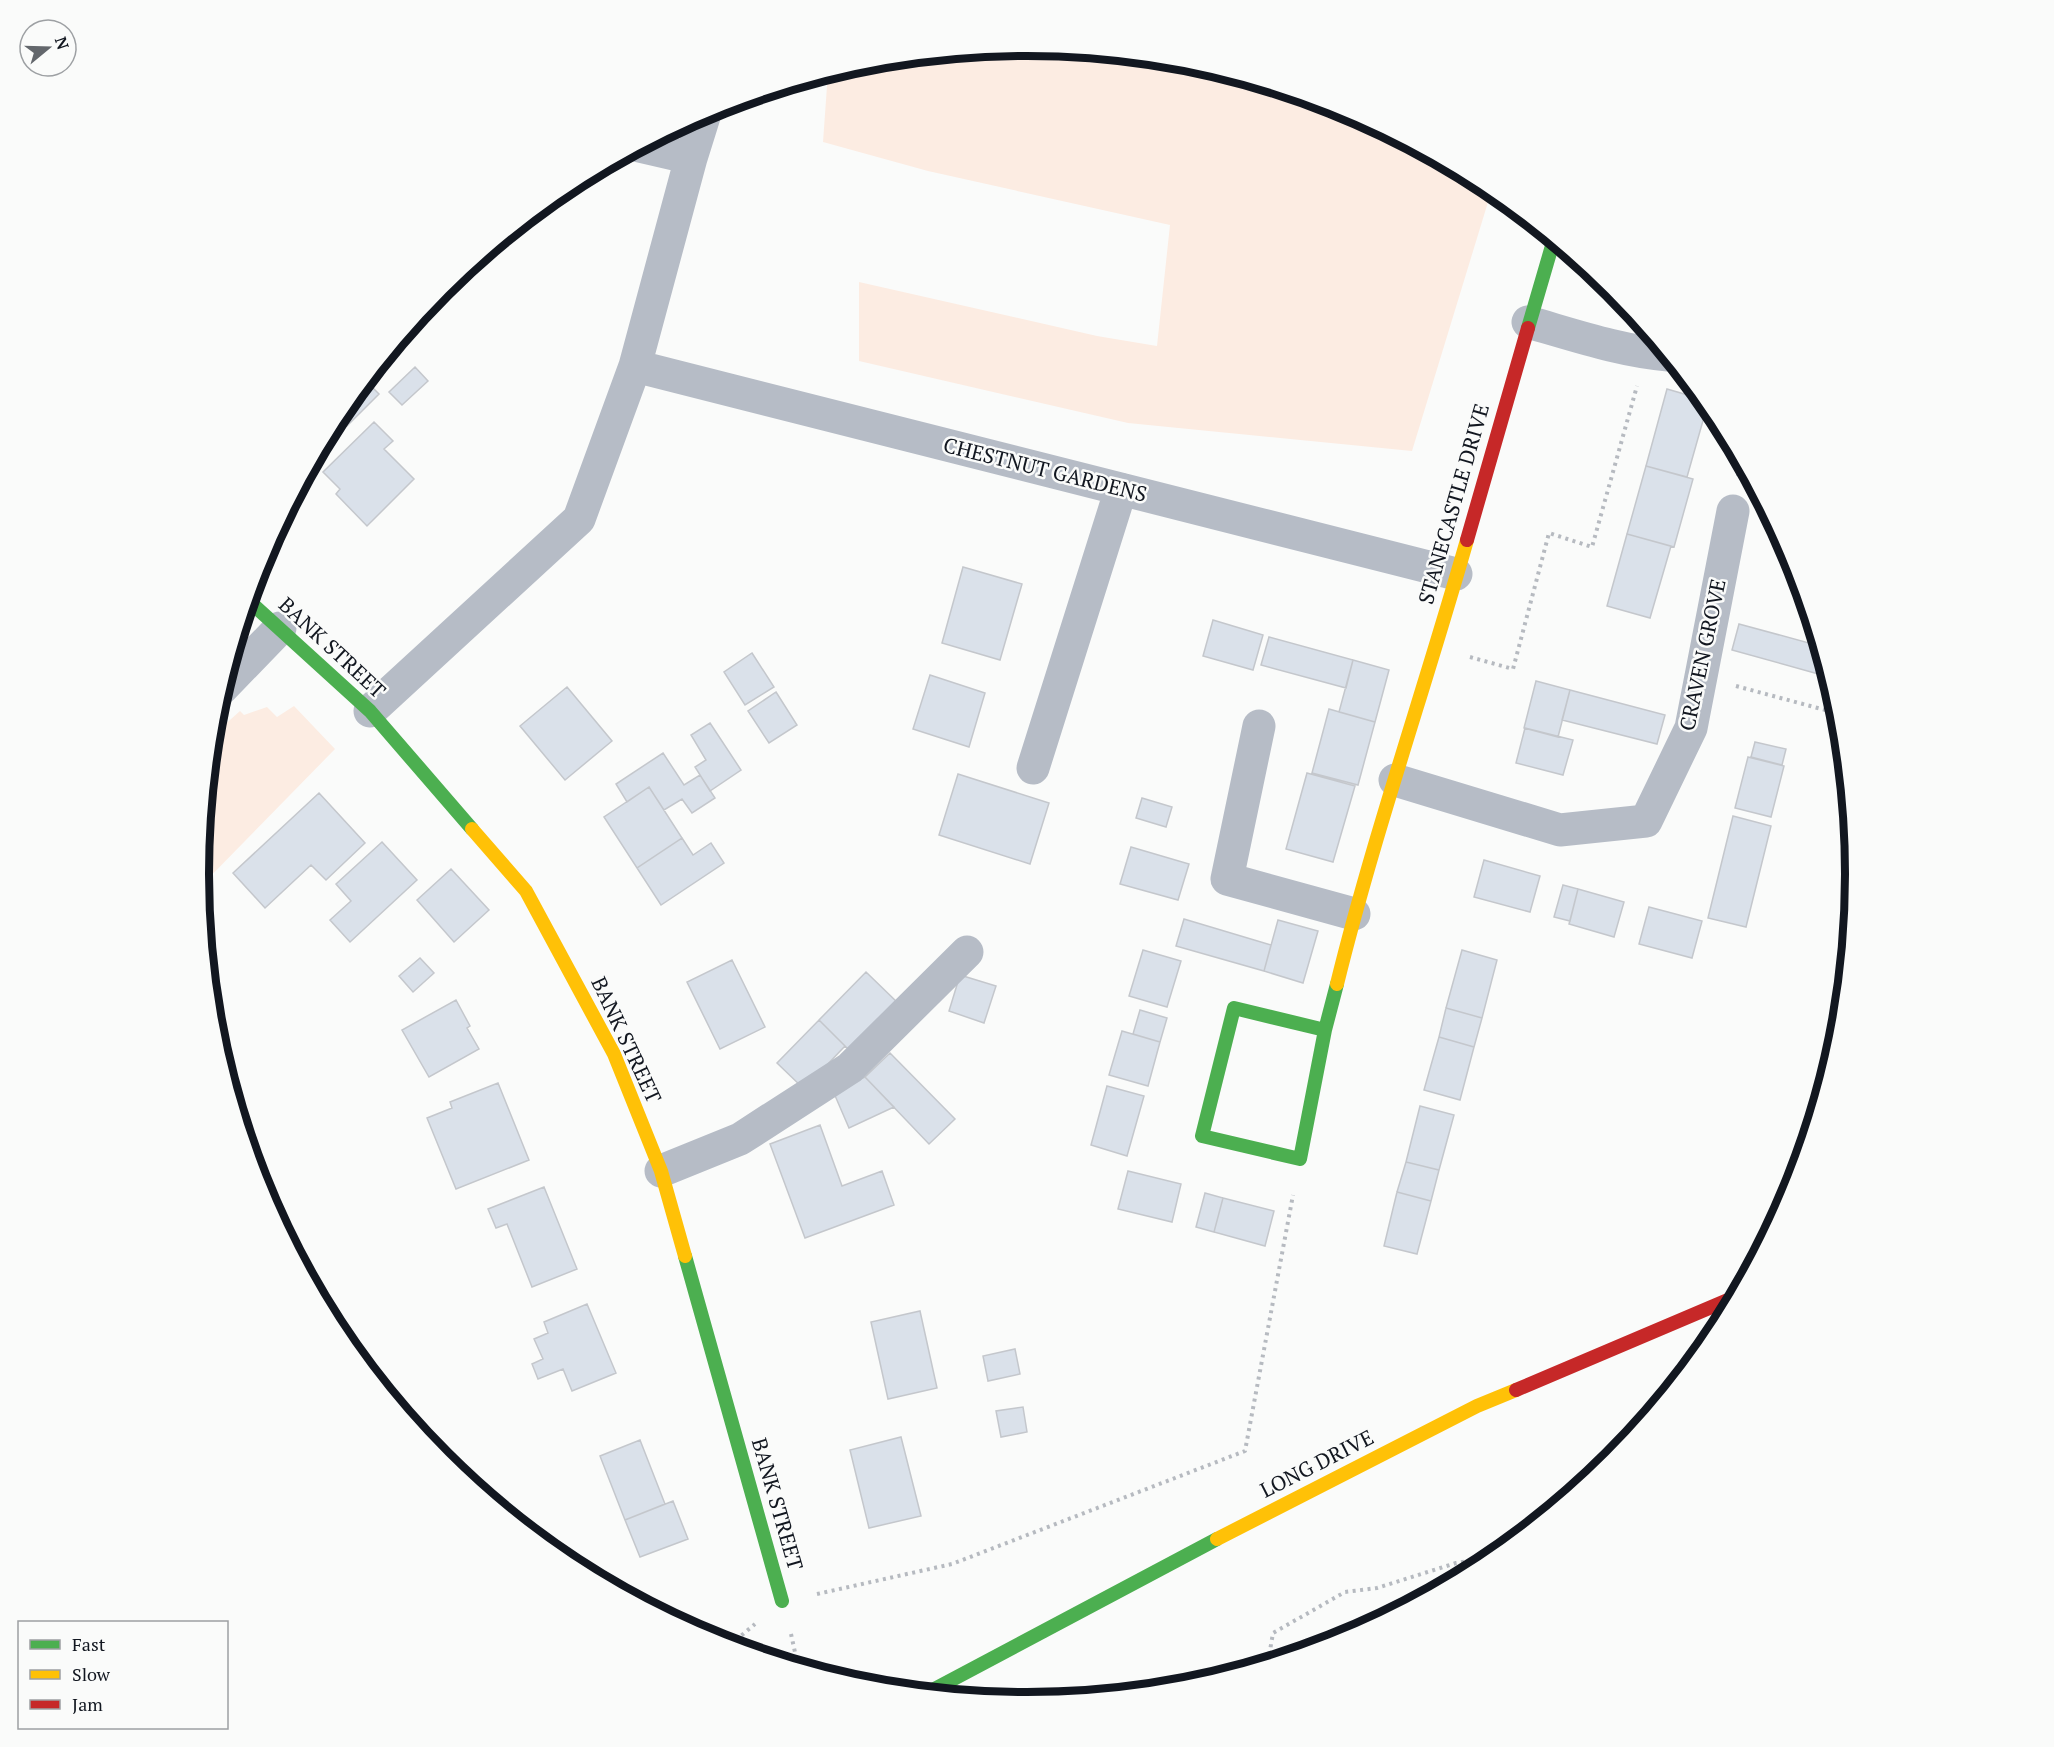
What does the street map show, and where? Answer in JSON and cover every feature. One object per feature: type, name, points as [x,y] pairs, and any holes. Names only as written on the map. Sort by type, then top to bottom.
[{"type":"street","points":[[370,711],[579,519],[635,366],[702,123]]},
{"type":"street","points":[[649,148],[691,158]]},
{"type":"street","name":"STANECASTLE DRIVE","points":[[1300,1159],[1325,1030],[1354,914],[1436,648],[1528,322],[1552,246]]},
{"type":"street","points":[[1528,322],[1657,354]]},
{"type":"street","name":"CHESTNUT GARDENS","points":[[635,366],[1456,574]]},
{"type":"street","points":[[1033,768],[1121,489]]},
{"type":"street","name":"CRAVEN GROVE","points":[[1395,780],[1560,830],[1646,821],[1691,728],[1734,511]]},
{"type":"street","name":"BANK STREET","points":[[254,605],[370,711],[526,891],[614,1053],[661,1171],[782,1601]]},
{"type":"street","points":[[234,676],[280,628]]},
{"type":"street","points":[[1260,726],[1227,879],[1354,914]]},
{"type":"street","points":[[661,1171],[740,1139],[850,1068],[967,952]]},
{"type":"street","points":[[1300,1159],[1202,1136],[1234,1008],[1325,1030]]},
{"type":"street","name":"LONG DRIVE","points":[[939,1687],[1293,1499],[1477,1406],[1723,1302]]},
{"type":"path","points":[[1436,648],[1513,669],[1549,533],[1592,547],[1657,354]]},
{"type":"path","points":[[1701,676],[1828,711]]},
{"type":"path","points":[[738,1638],[782,1601],[952,1563],[1245,1451],[1300,1159]]},
{"type":"path","points":[[1269,1654],[1273,1633],[1345,1592],[1377,1588],[1470,1561]]},
{"type":"shaded area","points":[[974,57],[1080,57],[1134,62],[1187,71],[1239,83],[1290,99],[1389,140],[1436,165],[1489,199],[1412,451],[1128,423],[859,361],[859,282],[1097,336],[1157,346],[1170,225],[928,171],[823,142],[827,80],[920,62]]},
{"type":"shaded area","points":[[294,706],[335,749],[209,878],[211,820],[223,726],[240,711],[244,715],[267,707],[277,717]]},
{"type":"building","points":[[415,367],[428,381],[402,405],[389,392]]},
{"type":"building","points":[[371,386],[379,394],[347,426],[344,423]]},
{"type":"building","points":[[1667,389],[1690,396],[1704,415],[1687,477],[1646,466]]},
{"type":"building","points":[[374,422],[393,441],[384,449],[414,479],[367,526],[336,494],[340,489],[323,472]]},
{"type":"building","points":[[1646,466],[1693,479],[1674,547],[1627,534]]},
{"type":"building","points":[[1627,534],[1671,546],[1650,618],[1607,606]]},
{"type":"building","points":[[963,567],[1022,584],[1000,660],[942,643]]},
{"type":"building","points":[[1213,620],[1263,635],[1253,670],[1203,656]]},
{"type":"building","points":[[1739,624],[1812,644],[1820,674],[1732,650]]},
{"type":"building","points":[[1269,637],[1353,660],[1346,688],[1261,665]]},
{"type":"building","points":[[752,653],[774,687],[745,705],[724,672]]},
{"type":"building","points":[[1353,660],[1389,670],[1375,722],[1339,712]]},
{"type":"building","points":[[930,675],[985,693],[969,747],[913,729]]},
{"type":"building","points":[[1536,681],[1570,690],[1558,737],[1524,728]]},
{"type":"building","points":[[567,687],[612,741],[565,780],[520,726]]},
{"type":"building","points":[[1570,690],[1665,715],[1657,744],[1562,720]]},
{"type":"building","points":[[776,692],[797,725],[769,743],[748,711]]},
{"type":"building","points":[[1329,709],[1375,722],[1358,785],[1312,773]]},
{"type":"building","points":[[710,723],[741,770],[710,791],[695,767],[706,760],[691,735]]},
{"type":"building","points":[[1525,728],[1573,740],[1563,775],[1516,763]]},
{"type":"building","points":[[1755,742],[1786,749],[1782,765],[1751,757]]},
{"type":"building","points":[[663,753],[684,785],[700,775],[715,798],[692,813],[682,799],[664,810],[649,787],[627,802],[616,784]]},
{"type":"building","points":[[1748,757],[1784,766],[1771,817],[1735,808]]},
{"type":"building","points":[[1307,773],[1355,786],[1333,862],[1286,849]]},
{"type":"building","points":[[958,774],[1049,803],[1030,864],[939,835]]},
{"type":"building","points":[[649,787],[682,838],[637,868],[604,817]]},
{"type":"building","points":[[319,793],[365,843],[326,880],[311,865],[265,908],[233,873]]},
{"type":"building","points":[[1142,798],[1172,807],[1166,827],[1136,818]]},
{"type":"building","points":[[1733,816],[1771,826],[1746,927],[1708,918]]},
{"type":"building","points":[[682,838],[693,855],[711,843],[724,863],[661,905],[637,868]]},
{"type":"building","points":[[382,842],[417,880],[350,942],[330,920],[351,901],[336,884]]},
{"type":"building","points":[[1131,847],[1189,864],[1178,900],[1120,884]]},
{"type":"building","points":[[1484,860],[1540,876],[1530,912],[1474,897]]},
{"type":"building","points":[[451,869],[489,910],[454,942],[417,900]]},
{"type":"building","points":[[1563,885],[1578,889],[1570,921],[1554,917]]},
{"type":"building","points":[[1578,889],[1624,902],[1614,937],[1569,924]]},
{"type":"building","points":[[1649,907],[1702,921],[1692,958],[1639,944]]},
{"type":"building","points":[[1184,919],[1271,945],[1264,971],[1176,946]]},
{"type":"building","points":[[1278,920],[1318,931],[1303,983],[1264,971]]},
{"type":"building","points":[[1143,950],[1181,961],[1167,1007],[1129,996]]},
{"type":"building","points":[[1462,950],[1497,960],[1482,1018],[1446,1008]]},
{"type":"building","points":[[420,958],[434,973],[413,992],[399,976]]},
{"type":"building","points":[[732,960],[765,1027],[720,1049],[687,982]]},
{"type":"building","points":[[866,972],[899,1004],[851,1052],[819,1020]]},
{"type":"building","points":[[960,975],[996,986],[984,1023],[949,1011]]},
{"type":"building","points":[[456,1000],[470,1026],[467,1028],[479,1049],[429,1077],[402,1030]]},
{"type":"building","points":[[1446,1008],[1482,1018],[1474,1047],[1439,1037]]},
{"type":"building","points":[[1140,1010],[1167,1018],[1160,1042],[1133,1034]]},
{"type":"building","points":[[819,1020],[845,1046],[804,1089],[777,1063]]},
{"type":"building","points":[[1122,1031],[1160,1042],[1148,1086],[1109,1075]]},
{"type":"building","points":[[1439,1037],[1474,1047],[1460,1100],[1424,1090]]},
{"type":"building","points":[[890,1053],[955,1119],[929,1144],[865,1077]]},
{"type":"building","points":[[865,1077],[894,1107],[849,1128],[833,1091]]},
{"type":"building","points":[[498,1083],[529,1160],[456,1189],[427,1118],[452,1108],[450,1102]]},
{"type":"building","points":[[1107,1086],[1144,1096],[1127,1156],[1091,1145]]},
{"type":"building","points":[[1420,1106],[1454,1115],[1439,1170],[1406,1162]]},
{"type":"building","points":[[820,1125],[842,1186],[882,1171],[894,1205],[805,1238],[770,1144]]},
{"type":"building","points":[[1406,1162],[1439,1170],[1431,1201],[1397,1192]]},
{"type":"building","points":[[1128,1171],[1181,1184],[1172,1222],[1118,1209]]},
{"type":"building","points":[[544,1187],[577,1269],[532,1287],[507,1224],[496,1228],[488,1209]]},
{"type":"building","points":[[1397,1192],[1431,1201],[1417,1254],[1384,1246]]},
{"type":"building","points":[[1205,1193],[1223,1198],[1214,1232],[1196,1227]]},
{"type":"building","points":[[1223,1198],[1274,1211],[1265,1246],[1214,1232]]},
{"type":"building","points":[[587,1304],[616,1373],[572,1391],[563,1369],[538,1379],[532,1364],[543,1359],[534,1339],[548,1333],[544,1322]]},
{"type":"building","points":[[920,1311],[937,1388],[888,1399],[871,1322]]},
{"type":"building","points":[[1015,1349],[1020,1374],[988,1381],[983,1356]]},
{"type":"building","points":[[1023,1407],[1027,1432],[1001,1437],[996,1411]]},
{"type":"building","points":[[901,1437],[921,1516],[869,1528],[850,1450]]},
{"type":"building","points":[[640,1440],[665,1504],[625,1520],[600,1456]]},
{"type":"building","points":[[673,1501],[688,1539],[640,1557],[625,1520]]},
{"type":"traffic: fast","points":[[1528,328],[1552,247]]},
{"type":"traffic: fast","points":[[254,606],[370,711],[472,829]]},
{"type":"traffic: fast","points":[[1325,1030],[1234,1008],[1202,1136],[1300,1159],[1325,1030],[1337,984]]},
{"type":"traffic: fast","points":[[685,1256],[782,1601]]},
{"type":"traffic: fast","points":[[939,1687],[1217,1539]]},
{"type":"traffic: slow","points":[[1337,984],[1383,817],[1467,540]]},
{"type":"traffic: slow","points":[[472,829],[526,891],[614,1054],[661,1171],[685,1256]]},
{"type":"traffic: slow","points":[[1217,1539],[1477,1406],[1516,1390]]},
{"type":"traffic: jam","points":[[1467,540],[1528,328]]},
{"type":"traffic: jam","points":[[1516,1390],[1723,1302]]}]
